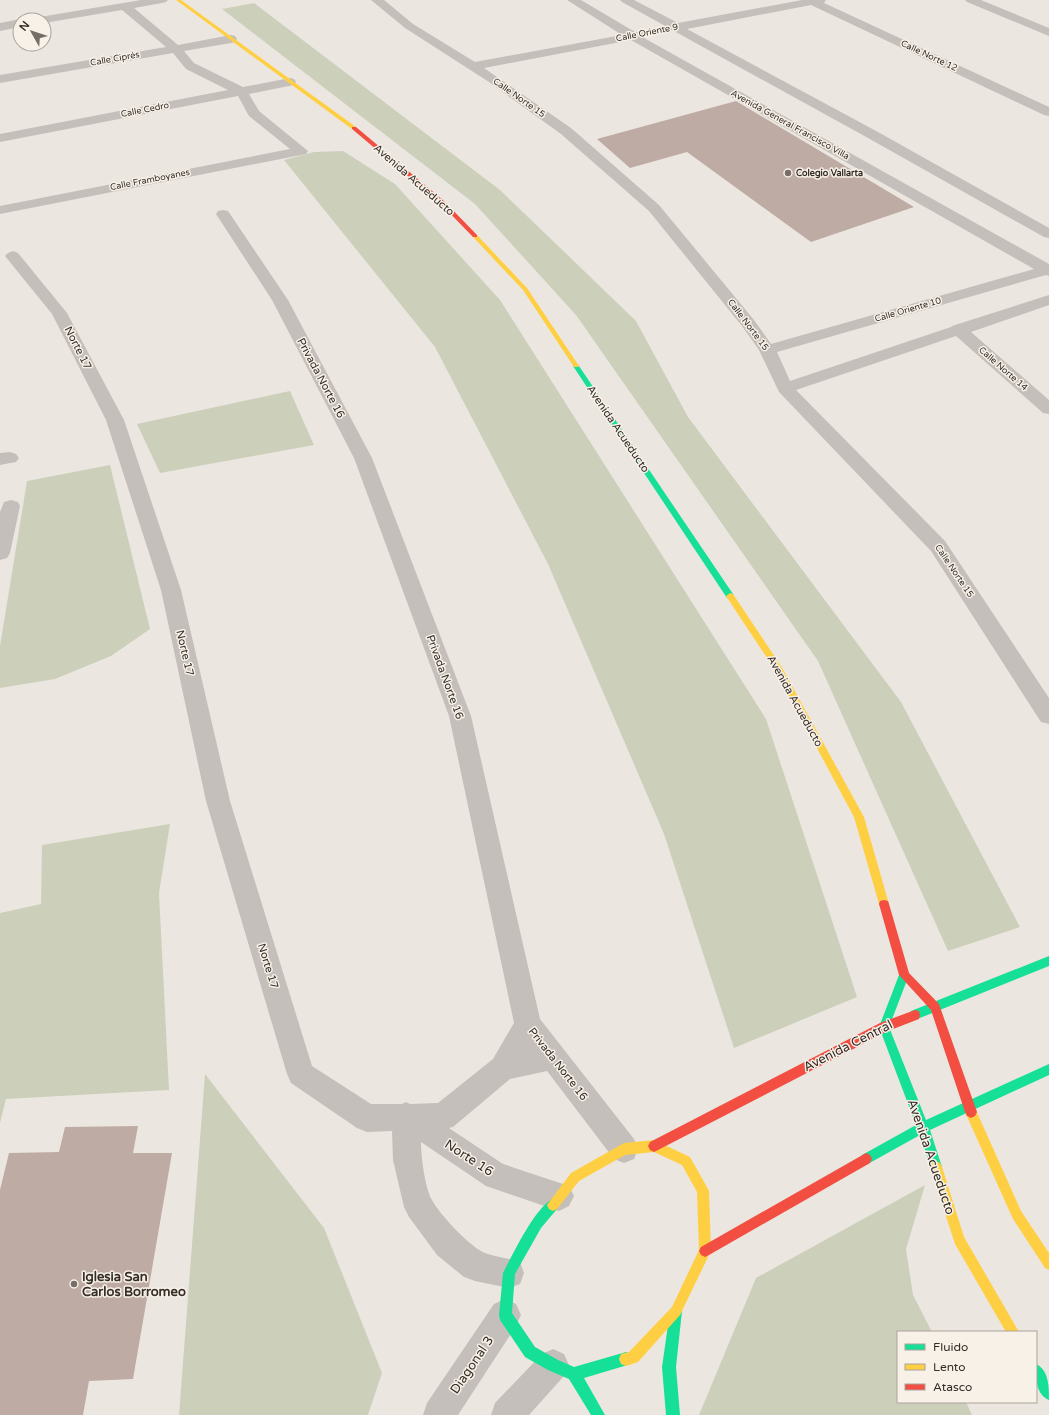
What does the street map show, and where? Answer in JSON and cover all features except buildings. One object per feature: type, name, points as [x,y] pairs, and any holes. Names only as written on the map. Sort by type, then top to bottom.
[{"type":"street","points":[[52,18],[162,0]]},
{"type":"street","name":"Avenida Acueducto","points":[[178,0],[367,138],[442,202],[525,289],[781,674],[859,817],[904,975],[935,1007],[969,1107],[1017,1215],[1049,1264]]},
{"type":"street","name":"Calle Norte 15","points":[[376,0],[409,26],[473,66],[566,131],[654,208],[748,323],[767,350],[785,388],[938,546],[1049,716]]},
{"type":"street","name":"Avenida General Francisco Villa","points":[[573,0],[632,36],[1048,270]]},
{"type":"street","points":[[626,0],[1049,234]]},
{"type":"street","points":[[971,0],[1049,32]]},
{"type":"street","name":"Calle Oriente 9","points":[[473,66],[813,1]]},
{"type":"street","name":"Calle Norte 12","points":[[813,1],[1049,112]]},
{"type":"street","points":[[124,6],[175,48],[190,66],[242,92]]},
{"type":"street","points":[[0,26],[12,24]]},
{"type":"street","name":"Calle Ciprés","points":[[0,79],[231,38]]},
{"type":"street","name":"Calle Cedro","points":[[0,138],[290,82]]},
{"type":"street","name":"Calle Framboyanes","points":[[0,210],[301,151],[254,113],[242,92]]},
{"type":"street","name":"Privada Norte 16","points":[[223,214],[280,300],[363,458],[460,716],[528,1024],[624,1148]]},
{"type":"street","name":"Norte 17","points":[[13,256],[59,313],[115,420],[171,590],[218,801],[301,1074],[367,1118],[406,1116]]},
{"type":"street","name":"Calle Oriente 10","points":[[767,350],[1048,270]]},
{"type":"street","points":[[785,388],[958,329],[1049,300]]},
{"type":"street","name":"Calle Norte 14","points":[[958,329],[1049,409]]},
{"type":"street","points":[[0,553],[11,506]]},
{"type":"street","name":"Avenida Central","points":[[654,1146],[884,1027],[1049,961]]},
{"type":"street","points":[[884,1027],[904,975]]},
{"type":"street","points":[[509,1273],[475,1266],[448,1244],[419,1207],[407,1160],[406,1116],[443,1117],[503,1068],[528,1024]]},
{"type":"street","name":"Avenida Acueducto","points":[[884,1027],[923,1127],[959,1240],[1012,1331]]},
{"type":"street","points":[[503,1068],[553,1058]]},
{"type":"street","points":[[705,1251],[923,1127],[1049,1069]]},
{"type":"street","name":"Norte 16","points":[[406,1116],[496,1176],[559,1196]]},
{"type":"street","points":[[507,1415],[563,1369],[633,1357],[676,1310],[705,1251],[703,1191],[686,1161],[654,1146],[624,1148],[576,1177],[537,1224],[509,1273],[505,1315],[530,1352],[563,1369],[598,1415]]},
{"type":"street","points":[[673,1415],[669,1367],[676,1310]]},
{"type":"street","name":"Diagonal 3","points":[[439,1415],[505,1315]]},
{"type":"street","points":[[1037,1373],[1049,1393]]},
{"type":"green space","points":[[254,3],[500,190],[636,321],[688,417],[901,702],[1020,927],[948,951],[818,661],[576,315],[475,204],[222,9]]},
{"type":"green space","points":[[343,151],[395,184],[500,300],[766,719],[857,997],[734,1048],[664,834],[548,564],[435,347],[284,160],[314,152]]},
{"type":"green space","points":[[290,391],[314,445],[160,473],[137,424]]},
{"type":"green space","points":[[110,465],[150,629],[111,656],[55,679],[0,688],[0,646],[27,481]]},
{"type":"green space","points":[[170,824],[159,893],[169,1090],[6,1099],[0,1123],[0,913],[41,904],[42,845]]},
{"type":"green space","points":[[205,1074],[324,1228],[382,1373],[368,1415],[179,1415]]},
{"type":"green space","points":[[925,1185],[906,1249],[913,1295],[931,1331],[897,1331],[897,1403],[966,1403],[972,1415],[699,1415],[756,1278]]},
{"type":"traffic: fast","points":[[576,366],[730,596]]},
{"type":"traffic: fast","points":[[915,1015],[1049,961]]},
{"type":"traffic: fast","points":[[904,975],[884,1027],[923,1127],[936,1167]]},
{"type":"traffic: fast","points":[[866,1159],[923,1127],[1049,1069]]},
{"type":"traffic: fast","points":[[553,1205],[537,1224],[509,1273],[505,1315],[530,1352],[553,1365],[574,1374],[626,1359]]},
{"type":"traffic: fast","points":[[673,1415],[669,1367],[676,1311]]},
{"type":"traffic: fast","points":[[1037,1373],[1049,1393]]},
{"type":"traffic: fast","points":[[574,1374],[598,1415]]},
{"type":"traffic: slow","points":[[178,0],[354,128]]},
{"type":"traffic: slow","points":[[475,236],[525,289],[576,366]]},
{"type":"traffic: slow","points":[[730,596],[778,668],[859,817],[884,904]]},
{"type":"traffic: slow","points":[[971,1112],[1017,1215],[1049,1264]]},
{"type":"traffic: slow","points":[[626,1359],[633,1357],[676,1311],[705,1251],[703,1191],[686,1161],[654,1146]]},
{"type":"traffic: slow","points":[[553,1205],[575,1177],[624,1149],[654,1146]]},
{"type":"traffic: slow","points":[[936,1167],[959,1240],[1012,1331]]},
{"type":"traffic: jam","points":[[354,128],[442,202],[475,236]]},
{"type":"traffic: jam","points":[[884,904],[904,975],[935,1007],[971,1112]]},
{"type":"traffic: jam","points":[[654,1146],[884,1027],[915,1015]]},
{"type":"traffic: jam","points":[[705,1251],[866,1159]]},
{"type":"place","name":"Colegio Vallarta","points":[[788,173]]},
{"type":"place","name":"Iglesia San Carlos Borromeo","points":[[74,1284]]}]
